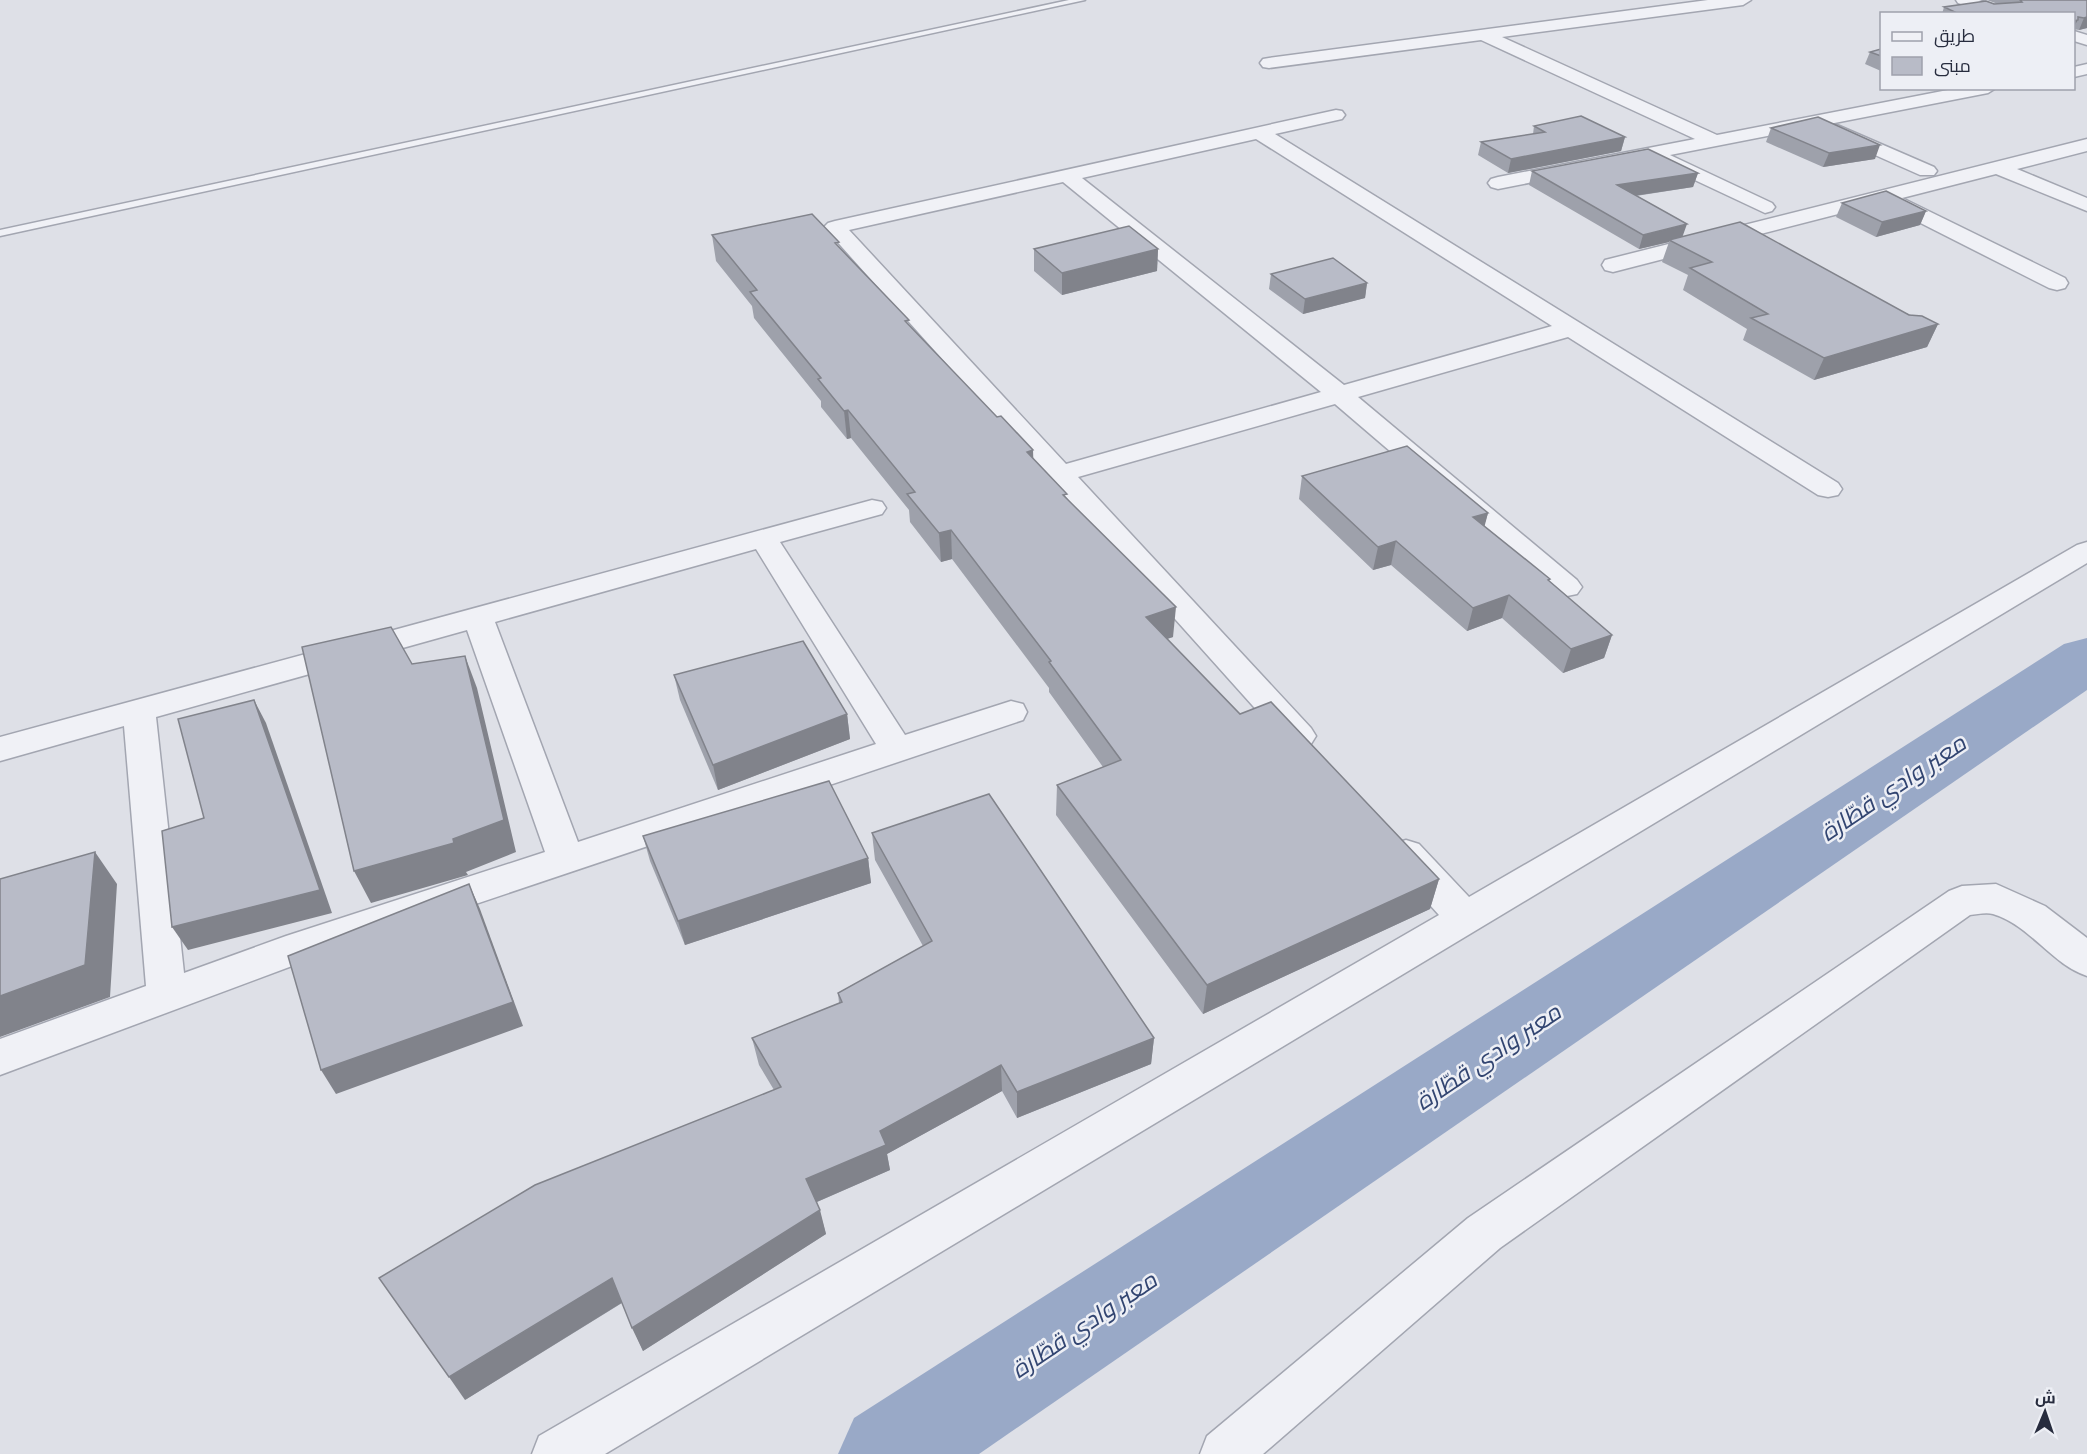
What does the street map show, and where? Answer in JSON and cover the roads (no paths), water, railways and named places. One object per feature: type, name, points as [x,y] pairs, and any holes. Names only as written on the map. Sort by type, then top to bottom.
[{"type":"street","points":[[1269,63],[1743,0]]},
{"type":"street","points":[[1965,0],[2000,12]]},
{"type":"street","points":[[1484,35],[1715,141]]},
{"type":"street","points":[[1498,183],[1978,90]]},
{"type":"street","points":[[1318,758],[835,227],[1336,115]]},
{"type":"street","points":[[1816,122],[1927,171]]},
{"type":"street","points":[[1260,133],[1569,329],[1828,489]]},
{"type":"street","points":[[1613,265],[2087,146]]},
{"type":"street","points":[[1650,154],[1765,207]]},
{"type":"street","points":[[1999,168],[2087,205]]},
{"type":"street","points":[[1068,176],[1339,394],[1567,587]]},
{"type":"street","points":[[1884,197],[2057,283]]},
{"type":"street","points":[[1736,234],[1766,251]]},
{"type":"street","points":[[1060,474],[1569,329]]},
{"type":"street","points":[[0,749],[872,508]]},
{"type":"street","points":[[763,538],[897,750]]},
{"type":"street","points":[[558,1454],[2087,551]]},
{"type":"street","points":[[478,616],[566,860]]},
{"type":"street","points":[[139,710],[166,996]]},
{"type":"street","points":[[0,1058],[286,952],[1011,712]]},
{"type":"street","points":[[1391,838],[1464,917]]},
{"type":"street","points":[[1225,1454],[1484,1233],[1962,901],[1996,898],[2032,916],[2087,960]]},
{"type":"lane","points":[[0,233],[1081,0]]},
{"type":"waterway","name":"معبر وادي قطّارة","points":[[890,1454],[2087,659]]}]
